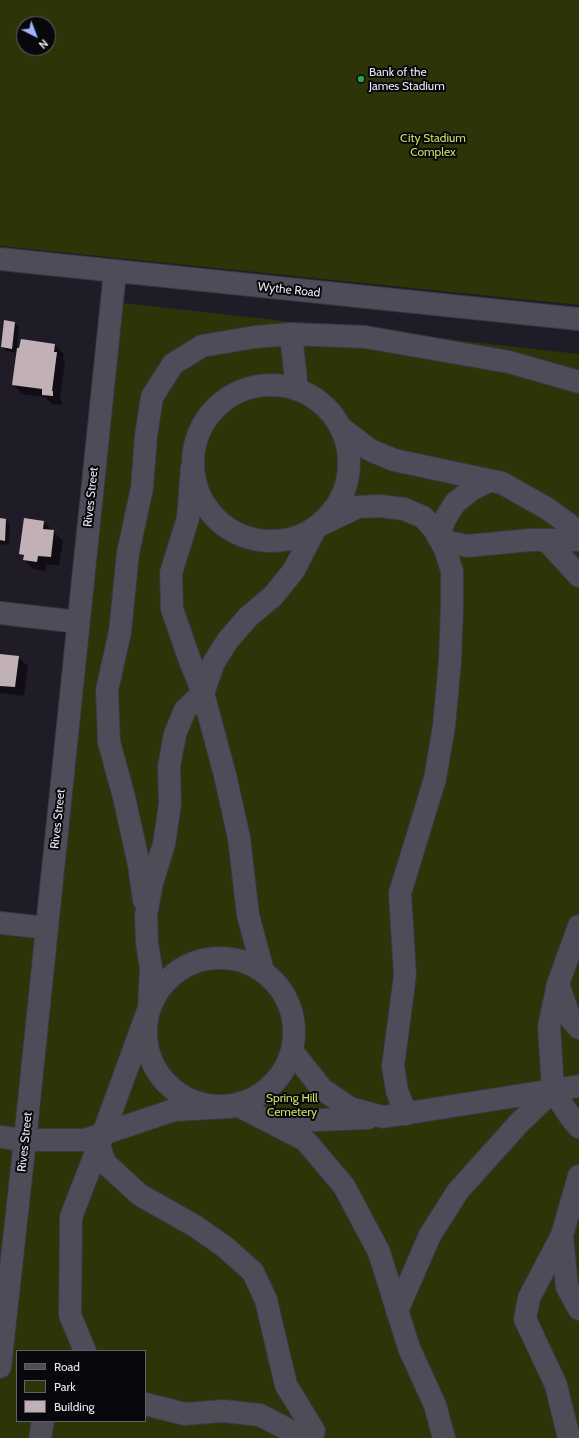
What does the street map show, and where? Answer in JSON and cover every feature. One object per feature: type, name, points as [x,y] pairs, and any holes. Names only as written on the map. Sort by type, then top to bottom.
[{"type":"street","name":"Wythe Road","points":[[0,259],[579,319]]},
{"type":"street","name":"Rives Street","points":[[0,1366],[25,1140],[115,272]]},
{"type":"street","points":[[291,334],[298,390]]},
{"type":"street","points":[[444,1438],[435,1405],[409,1348],[379,1252],[344,1186],[305,1140],[237,1105],[207,1106],[181,1097],[154,1069],[145,1044],[151,968],[147,943],[146,915],[138,858],[124,797],[109,742],[108,690],[120,632],[128,553],[142,488],[146,436],[152,397],[173,364],[202,346],[255,337],[291,334],[365,337],[509,362],[579,382]]},
{"type":"street","points":[[146,915],[152,883],[164,844],[170,804],[169,767],[175,734],[184,710],[203,693],[214,662],[228,640],[248,617],[273,596],[294,570],[316,527],[332,511],[343,492],[348,470],[348,448],[340,427],[322,404],[298,390],[272,385],[247,389],[224,400],[206,419],[196,442],[192,467],[188,518],[171,573],[172,609],[203,693],[226,775],[240,838],[248,915],[263,971]]},
{"type":"street","points":[[340,427],[370,450],[394,460],[502,484],[548,509],[579,532]]},
{"type":"street","points":[[192,467],[198,492],[209,512],[227,529],[248,539],[272,542],[295,538],[358,507],[380,506],[404,509],[423,517],[434,529],[445,549],[452,571],[452,608],[450,660],[444,726],[435,779],[400,893],[405,975],[393,1066],[397,1091],[406,1114]]},
{"type":"street","points":[[438,536],[445,518],[455,504],[471,490],[489,481]]},
{"type":"street","points":[[438,536],[448,542],[467,546],[546,540],[579,540]]},
{"type":"street","points":[[546,540],[579,576]]},
{"type":"street","points":[[0,613],[78,622]]},
{"type":"street","points":[[0,923],[47,928]]},
{"type":"street","points":[[579,926],[558,984],[549,1026],[553,1091],[579,1127]]},
{"type":"street","points":[[0,1137],[25,1140],[101,1140],[174,1110],[229,1107],[237,1105],[260,1094],[282,1073],[292,1051],[294,1034],[291,1010],[279,986],[263,971],[239,960],[205,959],[183,967],[149,1008],[101,1140],[71,1217],[70,1315],[85,1350]]},
{"type":"street","points":[[558,984],[570,1018],[579,1028]]},
{"type":"street","points":[[292,1051],[322,1089],[350,1108],[383,1117]]},
{"type":"street","points":[[271,1122],[383,1117],[579,1086]]},
{"type":"street","points":[[397,1311],[430,1235],[458,1191],[520,1122],[553,1091]]},
{"type":"street","points":[[101,1140],[105,1162],[140,1195],[195,1226],[225,1247],[253,1272],[266,1300],[286,1385],[314,1431],[311,1438]]},
{"type":"street","points":[[569,1438],[556,1385],[525,1319],[529,1298],[562,1235],[579,1176]]},
{"type":"street","points":[[562,1235],[567,1287],[579,1309]]},
{"type":"street","points":[[146,1404],[185,1414],[223,1411],[260,1415],[304,1438]]},
{"type":"street","points":[[40,1438],[43,1422]]},
{"type":"green space","name":"City Stadium Complex","points":[[0,0],[579,0],[579,305],[0,246]]},
{"type":"green space","name":"Spring Hill Cemetery","points":[[123,303],[579,354],[579,1438],[0,1438],[0,935],[57,941]]},
{"type":"building","points":[[4,320],[15,322],[12,349],[1,347]]},
{"type":"building","points":[[21,339],[55,344],[54,352],[57,352],[52,391],[53,396],[42,395],[42,389],[12,385],[17,348],[19,348]]},
{"type":"building","points":[[0,518],[6,519],[5,541],[0,540]]},
{"type":"building","points":[[24,518],[44,521],[43,529],[54,530],[51,557],[38,556],[37,562],[23,560],[24,555],[19,554]]},
{"type":"building","points":[[0,654],[19,656],[15,687],[0,686]]},
{"type":"place","name":"Bank of the James Stadium","points":[[361,79]]}]
